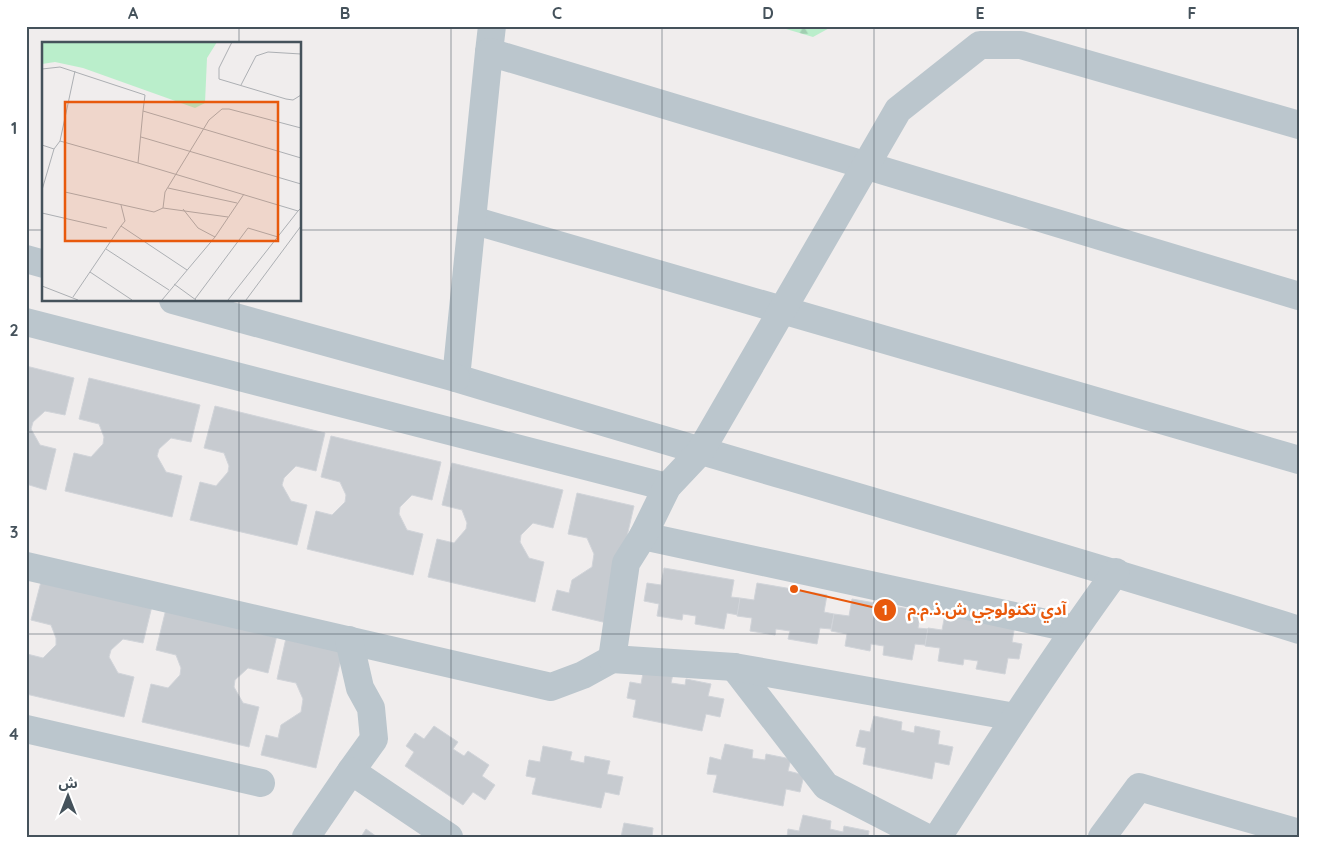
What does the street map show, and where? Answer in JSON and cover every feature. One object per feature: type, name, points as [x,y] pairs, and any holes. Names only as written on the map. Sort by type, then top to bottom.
[{"type":"street","points":[[456,378],[490,39],[867,167],[1299,296]]},
{"type":"street","points":[[612,659],[626,563],[643,536],[667,488],[700,452],[867,167],[898,110],[980,45],[1021,45],[1299,125]]},
{"type":"street","points":[[472,220],[1299,460]]},
{"type":"street","points":[[26,260],[42,264]]},
{"type":"street","points":[[177,301],[456,378],[700,452],[1116,572],[1299,630]]},
{"type":"street","points":[[26,322],[667,488]]},
{"type":"street","points":[[643,536],[1074,629]]},
{"type":"street","points":[[26,566],[552,687],[583,675],[612,659],[734,667],[1015,717]]},
{"type":"street","points":[[938,837],[1074,629],[1116,572]]},
{"type":"street","points":[[306,837],[374,738],[371,708],[360,688],[349,640]]},
{"type":"street","points":[[734,667],[826,786],[925,837]]},
{"type":"street","points":[[26,729],[261,782]]},
{"type":"street","points":[[351,771],[449,837]]},
{"type":"street","points":[[1102,837],[1139,787],[1299,832]]},
{"type":"green space","points":[[776,26],[833,26],[813,37]]},
{"type":"building","points":[[26,366],[74,378],[65,415],[45,411],[33,422],[31,429],[40,445],[56,449],[46,490],[26,484]]},
{"type":"building","points":[[89,378],[200,405],[191,442],[171,438],[159,449],[157,456],[166,472],[182,476],[172,517],[65,491],[74,453],[91,457],[103,444],[104,437],[99,424],[79,419]]},
{"type":"building","points":[[215,406],[325,433],[316,471],[296,466],[284,478],[282,485],[291,501],[307,505],[297,545],[190,520],[200,482],[216,486],[228,472],[229,466],[224,453],[204,448]]},
{"type":"building","points":[[331,436],[441,462],[432,500],[412,495],[400,507],[399,514],[407,530],[423,534],[413,575],[307,549],[316,511],[332,515],[345,502],[346,495],[340,482],[321,477]]},
{"type":"building","points":[[452,463],[563,490],[553,528],[533,523],[521,535],[520,542],[529,558],[544,562],[535,602],[428,577],[437,539],[454,543],[466,529],[467,523],[462,510],[442,505]]},
{"type":"building","points":[[577,493],[634,506],[607,623],[552,610],[557,590],[569,593],[572,580],[592,567],[594,554],[587,538],[568,534]]},
{"type":"building","points":[[664,568],[734,580],[731,597],[740,598],[738,615],[727,613],[724,629],[695,624],[696,616],[683,614],[682,620],[657,616],[659,604],[644,601],[647,583],[661,585]]},
{"type":"building","points":[[42,578],[152,606],[143,643],[123,639],[111,650],[109,657],[118,673],[134,677],[124,717],[26,694],[27,654],[43,658],[56,645],[56,638],[51,625],[31,620]]},
{"type":"building","points":[[757,583],[827,595],[824,612],[834,614],[831,629],[820,628],[817,644],[788,639],[790,631],[776,629],[775,635],[750,631],[752,618],[737,616],[740,598],[754,600]]},
{"type":"building","points":[[852,599],[921,611],[918,628],[928,629],[925,645],[915,644],[912,660],[883,655],[884,646],[871,644],[870,651],[845,646],[847,634],[831,631],[834,614],[849,616]]},
{"type":"building","points":[[166,609],[277,635],[268,673],[248,668],[235,680],[234,687],[243,703],[259,707],[249,747],[142,722],[151,684],[168,688],[180,675],[181,668],[176,655],[156,650]]},
{"type":"building","points":[[945,614],[1015,625],[1012,642],[1022,644],[1019,659],[1008,658],[1005,674],[976,669],[978,661],[964,659],[963,665],[938,661],[940,648],[925,646],[928,628],[942,630]]},
{"type":"building","points":[[286,638],[343,650],[316,768],[261,755],[266,735],[278,738],[281,725],[301,712],[303,699],[296,683],[277,679]]},
{"type":"building","points":[[644,668],[673,674],[671,683],[685,685],[686,679],[711,684],[708,696],[724,699],[720,717],[706,714],[702,731],[633,717],[636,700],[627,698],[630,682],[641,684]]},
{"type":"building","points":[[874,716],[902,722],[901,730],[914,733],[915,726],[940,731],[938,744],[953,747],[949,765],[935,762],[932,779],[863,764],[866,748],[856,746],[860,730],[870,732]]},
{"type":"building","points":[[434,726],[458,742],[453,749],[464,756],[468,751],[489,765],[482,776],[495,785],[485,800],[473,792],[463,805],[405,766],[414,752],[406,746],[415,733],[424,739]]},
{"type":"building","points":[[725,744],[753,750],[752,758],[765,760],[766,754],[791,759],[788,771],[804,775],[800,792],[786,789],[783,806],[713,792],[717,775],[707,774],[710,757],[721,760]]},
{"type":"building","points":[[543,746],[572,752],[570,760],[584,763],[585,756],[610,761],[607,774],[623,777],[619,795],[605,792],[601,808],[532,794],[536,778],[526,776],[529,760],[540,762]]},
{"type":"building","points":[[803,815],[831,821],[830,829],[843,832],[844,826],[869,831],[868,837],[787,837],[788,829],[799,831]]},
{"type":"building","points":[[624,823],[653,828],[652,837],[621,837]]},
{"type":"building","points":[[366,829],[377,837],[361,837]]},
{"type":"place","name":"آدي تكنولوجي ش.ذ.م.م","points":[[794,589]]}]
